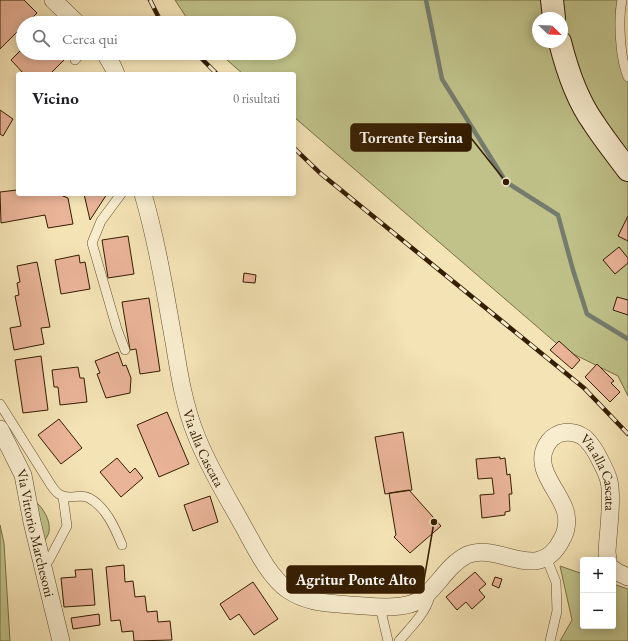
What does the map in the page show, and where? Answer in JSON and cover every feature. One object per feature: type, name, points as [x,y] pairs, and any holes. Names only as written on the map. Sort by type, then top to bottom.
[{"type":"main road","points":[[552,0],[553,12]]},
{"type":"main road","points":[[562,48],[568,72],[579,98],[592,122],[628,170]]},
{"type":"street","points":[[53,0],[70,16]]},
{"type":"street","points":[[109,60],[115,72]]},
{"type":"street","name":"Via alla Cascata","points":[[144,196],[153,229],[182,390],[196,434],[214,473],[251,540],[274,577],[286,589],[310,601],[380,607],[401,606],[411,604],[420,599],[454,565],[469,554],[490,552],[518,561],[528,562],[546,557],[558,547],[566,530],[567,520],[564,507],[543,467],[543,458],[545,448],[551,439],[560,433],[570,432],[579,434],[594,448],[606,472],[610,495],[608,557]]},
{"type":"street","name":"Via Vittorio Marchesoni","points":[[0,429],[23,474],[32,522],[44,566],[61,641]]},
{"type":"street","points":[[616,571],[628,577]]},
{"type":"lane","points":[[622,0],[620,10],[621,37],[624,69],[628,77]]},
{"type":"lane","points":[[120,196],[101,221],[92,243],[117,329],[125,350]]},
{"type":"lane","points":[[0,404],[58,494],[63,497],[82,496],[89,498],[101,508],[112,523],[122,545]]},
{"type":"lane","points":[[44,566],[49,560],[67,526],[63,497]]},
{"type":"lane","points":[[546,557],[556,582],[557,611],[550,641]]},
{"type":"lane","points":[[399,641],[416,622],[429,601],[431,589]]},
{"type":"lane","points":[[380,607],[388,641]]},
{"type":"green space","points":[[175,0],[618,0],[616,9],[619,58],[628,59],[628,396],[618,376],[563,349],[296,119],[296,72],[241,72],[227,60],[296,60],[296,16],[185,16]]},
{"type":"green space","points":[[35,501],[41,507],[49,523],[49,532],[43,543]]},
{"type":"green space","points":[[0,525],[4,543],[10,641],[0,641]]},
{"type":"green space","points":[[560,566],[580,573],[580,629],[616,629],[616,585],[628,589],[628,641],[560,641],[572,620]]},
{"type":"building","points":[[0,0],[24,0],[37,13],[34,16],[16,16],[16,33],[0,49]]},
{"type":"building","points":[[16,55],[16,60],[64,60],[52,72],[22,72],[11,60]]},
{"type":"building","points":[[0,110],[13,119],[3,136],[0,134]]},
{"type":"building","points":[[16,190],[16,196],[63,196],[68,198],[73,224],[48,228],[45,215],[1,223],[0,192]]},
{"type":"building","points":[[84,196],[106,196],[90,220]]},
{"type":"building","points":[[628,216],[628,241],[618,236]]},
{"type":"building","points":[[128,236],[134,274],[108,278],[102,240]]},
{"type":"building","points":[[619,247],[628,258],[628,263],[615,274],[603,260]]},
{"type":"building","points":[[79,255],[80,263],[85,262],[90,289],[61,294],[55,260]]},
{"type":"building","points":[[37,262],[50,327],[41,328],[44,344],[14,350],[10,328],[21,326],[15,296],[19,295],[17,283],[20,282],[17,266]]},
{"type":"building","points":[[244,273],[256,275],[255,283],[243,282]]},
{"type":"building","points":[[617,297],[628,300],[628,315],[613,310]]},
{"type":"building","points":[[149,298],[160,371],[140,374],[136,349],[130,350],[122,302]]},
{"type":"building","points":[[559,341],[580,360],[572,369],[550,350]]},
{"type":"building","points":[[118,352],[123,366],[126,365],[131,378],[130,393],[106,398],[97,374],[100,373],[95,361]]},
{"type":"building","points":[[41,356],[48,410],[23,413],[15,360]]},
{"type":"building","points":[[597,364],[614,381],[611,383],[620,392],[610,402],[585,377]]},
{"type":"building","points":[[78,367],[80,378],[84,378],[87,402],[60,405],[58,387],[54,387],[52,370]]},
{"type":"building","points":[[167,412],[189,464],[159,477],[137,425]]},
{"type":"building","points":[[59,419],[82,448],[61,464],[38,435]]},
{"type":"building","points":[[403,432],[412,490],[385,494],[375,437]]},
{"type":"building","points":[[500,457],[500,459],[505,458],[507,475],[510,474],[512,494],[509,494],[510,511],[505,512],[505,515],[482,518],[480,495],[494,494],[492,478],[478,479],[476,459]]},
{"type":"building","points":[[117,458],[130,473],[135,468],[143,478],[121,497],[100,472]]},
{"type":"building","points":[[409,490],[441,526],[410,553],[394,537],[396,535],[389,493]]},
{"type":"building","points":[[210,496],[218,522],[193,531],[184,505]]},
{"type":"building","points":[[124,565],[125,582],[133,581],[135,597],[145,596],[147,612],[157,611],[158,622],[170,621],[172,640],[134,641],[133,631],[122,632],[120,620],[111,621],[106,567]]},
{"type":"building","points":[[92,569],[95,605],[64,607],[61,578],[76,577],[75,570]]},
{"type":"building","points":[[475,572],[486,584],[479,590],[485,597],[472,609],[466,602],[457,610],[446,597]]},
{"type":"building","points":[[495,577],[502,579],[499,588],[492,585]]},
{"type":"building","points":[[253,582],[278,619],[254,635],[239,614],[230,620],[220,604]]},
{"type":"building","points":[[99,614],[100,625],[73,629],[71,618]]},
{"type":"waterway","points":[[426,0],[442,79],[506,182],[558,215],[587,314],[628,339]]},
{"type":"railway","points":[[150,0],[158,16]]},
{"type":"railway","points":[[203,60],[215,72]]},
{"type":"railway","points":[[296,150],[320,173],[584,388],[628,434]]},
{"type":"place","name":"Torrente Fersina","points":[[506,182]]},
{"type":"place","name":"Agritur Ponte Alto","points":[[434,522]]}]
